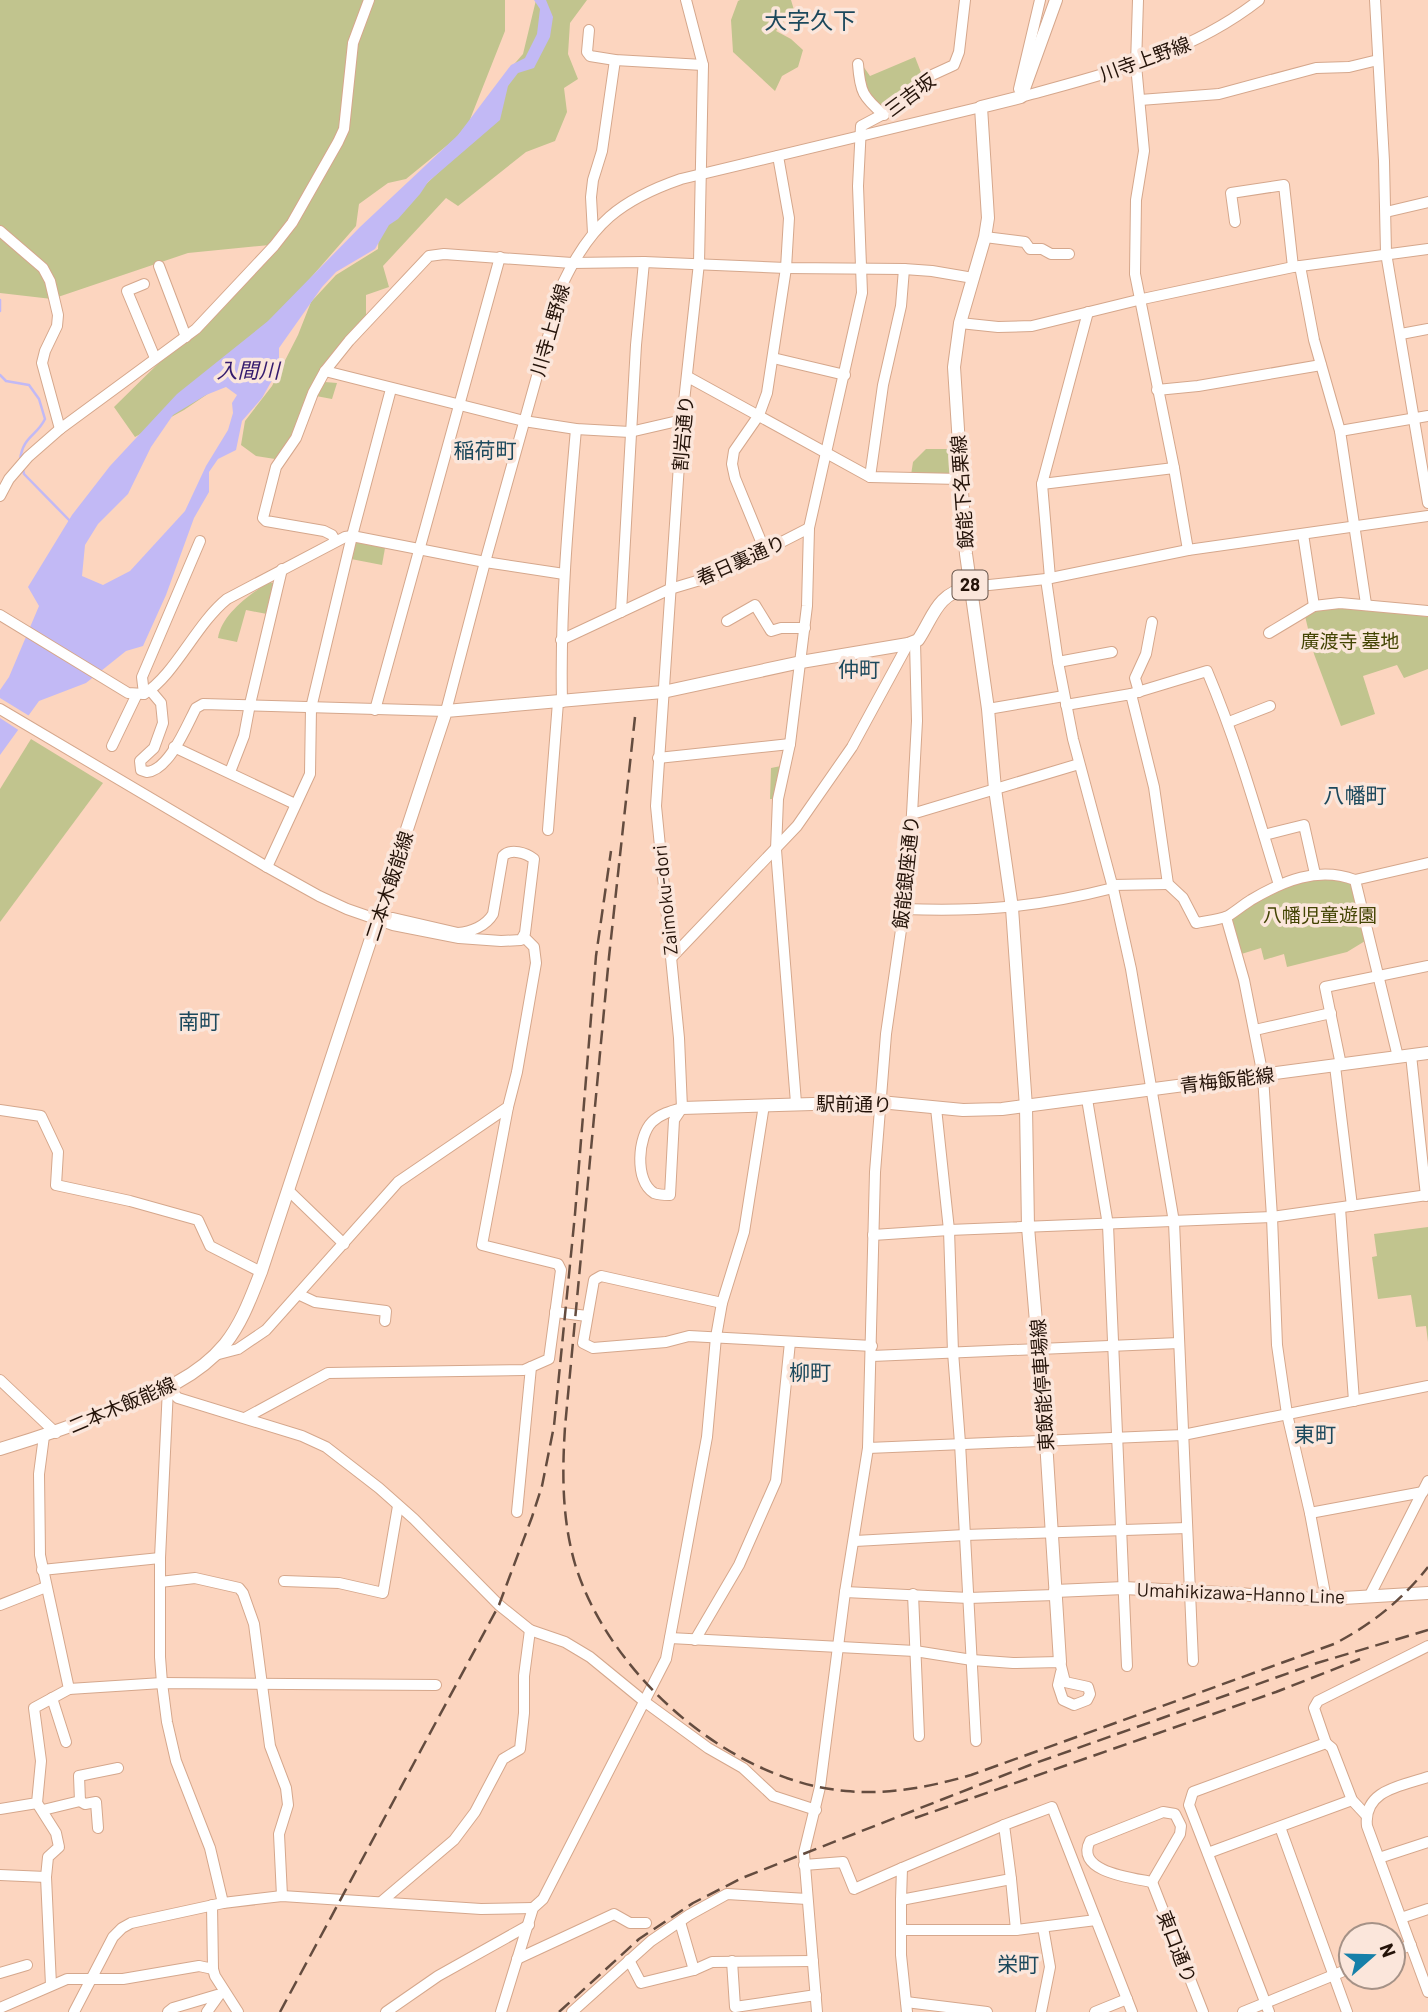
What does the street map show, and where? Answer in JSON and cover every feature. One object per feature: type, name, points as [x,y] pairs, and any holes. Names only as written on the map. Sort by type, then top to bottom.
[{"type":"main road","points":[[981,107],[1019,98],[1056,0]]},
{"type":"main road","name":"飯能下名栗線","points":[[981,107],[988,195],[985,237],[960,323],[954,367],[960,479],[970,587],[1012,908],[1026,1107]]},
{"type":"main road","points":[[446,711],[663,692],[801,662],[911,643],[920,637],[935,608],[951,594],[970,587]]},
{"type":"main road","name":"二本木飯能線","points":[[0,1448],[50,1435],[168,1388],[199,1370],[236,1329],[261,1272],[446,711]]},
{"type":"main road","name":"青梅飯能線","points":[[1026,1107],[1428,1053]]},
{"type":"main road","name":"駅前通り","points":[[682,1108],[880,1102],[983,1110],[1026,1107]]},
{"type":"main road","name":"東飯能停車場線","points":[[1026,1107],[1028,1227],[1040,1349],[1060,1667]]},
{"type":"main road","name":"Umahikizawa-Hanno Line","points":[[1055,1593],[1124,1588],[1326,1599],[1428,1593]]},
{"type":"street","points":[[1,494],[26,459],[60,429],[196,329],[274,246],[292,222],[338,142],[348,105],[353,43],[369,0]]},
{"type":"street","name":"割岩通り","points":[[663,692],[682,420],[699,264],[703,65],[686,0]]},
{"type":"street","name":"三吉坂","points":[[861,136],[861,126],[884,115],[908,98],[930,76],[954,65],[959,52],[965,0]]},
{"type":"street","points":[[1019,98],[1040,0]]},
{"type":"street","points":[[1138,0],[1136,65],[1144,152],[1136,200],[1134,252],[1138,300],[1174,468],[1188,550]]},
{"type":"street","name":"川寺上野線","points":[[1019,98],[1136,65],[1203,37],[1259,0]]},
{"type":"street","points":[[1375,0],[1386,253],[1428,503]]},
{"type":"street","points":[[589,30],[587,52],[590,56],[703,65]]},
{"type":"street","points":[[593,233],[593,180],[602,151],[615,60]]},
{"type":"street","points":[[1140,100],[1219,94],[1316,68],[1349,66],[1378,60]]},
{"type":"street","points":[[858,64],[859,85],[864,97],[884,115]]},
{"type":"street","name":"川寺上野線","points":[[446,711],[555,309],[572,263],[593,233],[610,215],[637,196],[669,183],[981,107]]},
{"type":"street","points":[[796,1103],[776,850],[778,799],[790,744],[805,628],[809,528],[862,293],[858,186],[861,136]]},
{"type":"street","points":[[765,551],[735,478],[732,464],[734,451],[759,415],[767,393],[786,268],[789,218],[778,156]]},
{"type":"street","points":[[1235,222],[1231,193],[1284,185],[1297,266],[1340,431],[1366,604]]},
{"type":"street","points":[[1385,212],[1428,202]]},
{"type":"street","points":[[0,231],[43,268],[50,281],[58,315],[57,326],[42,363],[60,429]]},
{"type":"street","points":[[985,237],[1025,242],[1030,248],[1042,249],[1051,254],[1069,254]]},
{"type":"street","points":[[960,323],[998,327],[1032,326],[1297,266],[1428,249]]},
{"type":"street","points":[[335,540],[324,531],[266,521],[263,518],[276,467],[296,438],[313,393],[325,371],[349,341],[429,256],[444,254],[572,263],[644,262],[786,268],[904,269],[973,278]]},
{"type":"street","points":[[375,710],[500,257]]},
{"type":"street","points":[[621,612],[644,262]]},
{"type":"street","points":[[159,265],[186,337]]},
{"type":"street","points":[[870,477],[883,385],[901,306],[904,269]]},
{"type":"street","points":[[144,284],[127,291],[140,308],[155,358]]},
{"type":"street","points":[[1088,312],[1042,484],[1048,579],[1065,701],[1130,969],[1174,1222],[1194,1661]]},
{"type":"street","points":[[1401,334],[1428,329]]},
{"type":"street","points":[[772,358],[845,375]]},
{"type":"street","points":[[1157,390],[1198,386],[1321,365]]},
{"type":"street","points":[[325,371],[524,421],[576,429],[631,432],[682,420]]},
{"type":"street","points":[[688,377],[870,477],[960,479]]},
{"type":"street","points":[[267,867],[310,774],[311,708],[391,389]]},
{"type":"street","points":[[1340,431],[1428,416]]},
{"type":"street","points":[[548,830],[560,702],[564,574],[576,429]]},
{"type":"street","points":[[1042,484],[1174,468]]},
{"type":"street","points":[[970,587],[1048,579],[1188,550],[1428,516]]},
{"type":"street","name":"春日裏通り","points":[[561,640],[670,589],[717,575],[809,528]]},
{"type":"street","points":[[1303,534],[1314,606]]},
{"type":"street","points":[[140,692],[159,682],[213,610],[227,599],[335,540],[352,536],[485,562],[564,574]]},
{"type":"street","points":[[112,746],[140,692],[142,677],[200,541]]},
{"type":"street","points":[[230,772],[244,736],[282,569]]},
{"type":"street","points":[[1269,632],[1314,606],[1366,604],[1428,611]]},
{"type":"street","points":[[726,621],[755,605],[771,631],[781,628],[805,628]]},
{"type":"street","points":[[0,615],[162,705],[163,723],[154,748],[140,761],[141,770],[153,772],[161,767],[195,708],[203,704],[446,711]]},
{"type":"street","points":[[1152,622],[1146,654],[1135,677],[1135,693],[1154,787],[1168,884],[1183,898],[1196,923],[1226,917],[1250,900],[1279,885],[1315,874],[1341,875],[1355,880],[1428,863]]},
{"type":"street","points":[[672,957],[776,850],[819,797],[852,747],[911,643]]},
{"type":"street","name":"飯能銀座通り","points":[[817,2012],[804,1853],[816,1810],[845,1592],[868,1448],[873,1236],[880,1102],[886,1034],[904,909],[917,721],[911,643]]},
{"type":"street","points":[[1058,662],[1112,652]]},
{"type":"street","points":[[988,709],[1135,693],[1207,671],[1229,722],[1279,885]]},
{"type":"street","name":"Zaimoku-dori","points":[[663,692],[656,806],[679,1038],[682,1108],[674,1120],[670,1195],[656,1194],[643,1177],[643,1138],[653,1121],[667,1112],[682,1108]]},
{"type":"street","points":[[1229,722],[1270,706]]},
{"type":"street","points":[[0,709],[319,896],[393,925],[474,940],[516,941],[524,937]]},
{"type":"street","points":[[658,758],[790,744]]},
{"type":"street","points":[[174,747],[295,804]]},
{"type":"street","points":[[912,814],[1079,764]]},
{"type":"street","points":[[1264,835],[1304,825],[1315,874]]},
{"type":"street","points":[[379,919],[393,918],[458,933],[478,927],[493,915],[503,856],[512,851],[531,856],[534,862],[524,937]]},
{"type":"street","points":[[873,1236],[948,1230],[1272,1217],[1427,1196],[1423,1124],[1379,975],[1355,880]]},
{"type":"street","points":[[904,909],[957,911],[1012,908],[1064,900],[1112,887],[1168,884]]},
{"type":"street","points":[[1226,917],[1241,967],[1263,1076],[1276,1332],[1287,1414],[1326,1599]]},
{"type":"street","points":[[246,1418],[328,1373],[524,1370],[549,1359],[561,1270],[558,1264],[482,1245],[536,963],[534,947],[524,937]]},
{"type":"street","points":[[1352,1206],[1338,1065],[1325,987],[1428,966]]},
{"type":"street","points":[[1255,1030],[1331,1013]]},
{"type":"street","points":[[1087,1099],[1108,1225],[1127,1666]]},
{"type":"street","points":[[500,2012],[533,1908],[543,1899],[666,1659],[707,1437],[716,1337],[722,1303],[744,1232],[764,1105]]},
{"type":"street","points":[[215,1355],[238,1349],[266,1330],[398,1182],[508,1107]]},
{"type":"street","points":[[936,1108],[948,1230],[976,1741]]},
{"type":"street","points":[[0,1110],[41,1116],[58,1152],[55,1185],[130,1201],[198,1220],[209,1246],[261,1272]]},
{"type":"street","points":[[288,1190],[344,1244]]},
{"type":"street","points":[[1340,1208],[1354,1401]]},
{"type":"street","points":[[722,1303],[601,1276],[594,1280],[583,1343],[593,1348],[666,1342],[689,1336],[790,1342],[872,1351],[953,1352],[1179,1343]]},
{"type":"street","points":[[300,1294],[315,1302],[386,1311],[385,1321]]},
{"type":"street","points":[[555,1312],[587,1316]]},
{"type":"street","points":[[695,1640],[739,1565],[776,1481],[790,1342]]},
{"type":"street","points":[[517,1512],[531,1367]]},
{"type":"street","points":[[0,1380],[50,1435],[39,1474],[40,1555],[69,1689]]},
{"type":"street","points":[[868,1448],[1183,1435],[1428,1386]]},
{"type":"street","points":[[168,1388],[178,1398],[302,1436],[326,1447],[398,1506],[499,1605],[530,1630],[565,1642],[590,1657],[708,1748],[743,1768],[773,1796],[816,1810]]},
{"type":"street","points":[[168,1388],[160,1558],[162,1683],[176,1761],[210,1848],[217,1904],[213,1969],[220,1994],[238,2012]]},
{"type":"street","points":[[1368,1597],[1428,1481]]},
{"type":"street","points":[[1310,1513],[1423,1492]]},
{"type":"street","points":[[284,1581],[339,1583],[383,1592],[398,1506]]},
{"type":"street","points":[[855,1541],[1187,1528]]},
{"type":"street","points":[[42,1570],[160,1558]]},
{"type":"street","points":[[160,1582],[195,1578],[241,1590],[254,1624],[270,1745],[281,1771],[288,1805],[279,1834],[282,1896]]},
{"type":"street","points":[[0,1605],[46,1587]]},
{"type":"street","points":[[845,1592],[969,1598],[1055,1593]]},
{"type":"street","points":[[913,1594],[919,1736]]},
{"type":"street","points":[[381,1902],[454,1840],[475,1812],[503,1759],[520,1749],[524,1676],[530,1630]]},
{"type":"street","points":[[670,1639],[915,1651],[972,1660],[1060,1667]]},
{"type":"street","points":[[1366,1815],[1352,1800],[1314,1709],[1318,1701],[1428,1646]]},
{"type":"street","points":[[51,1985],[46,1877],[48,1857],[59,1847],[56,1833],[40,1806],[41,1760],[34,1708],[69,1689],[162,1683],[436,1685]]},
{"type":"street","points":[[52,1699],[66,1742]]},
{"type":"street","points":[[1268,2008],[1189,1805],[1193,1792],[1326,1743]]},
{"type":"street","points":[[80,1801],[79,1776],[118,1768]]},
{"type":"street","points":[[1428,1777],[1378,1796],[1366,1815],[1367,1826],[1425,1976],[1428,1992]]},
{"type":"street","points":[[1208,1853],[1352,1800]]},
{"type":"street","points":[[0,1809],[80,1801],[85,1804],[96,1802],[98,1828]]},
{"type":"street","points":[[1175,1814],[1181,1826],[1180,1834],[1152,1882],[1106,1872],[1093,1864],[1087,1849],[1090,1840],[1163,1812],[1175,1814],[1189,1805]]},
{"type":"street","points":[[804,1865],[843,1862],[853,1889],[1052,1807],[1132,2012]]},
{"type":"street","points":[[1004,1825],[1016,1930]]},
{"type":"street","points":[[1280,1828],[1347,2012]]},
{"type":"street","points":[[1379,1858],[1428,1842]]},
{"type":"street","points":[[1078,1871],[1093,1864]]},
{"type":"street","points":[[902,1868],[901,1930],[906,2007],[987,2012]]},
{"type":"street","points":[[0,1875],[46,1877]]},
{"type":"street","points":[[901,1900],[1011,1880]]},
{"type":"street","name":"東口通り","points":[[1152,1882],[1203,2012]]},
{"type":"street","points":[[572,2012],[629,1960],[680,1922],[727,1894],[807,1899]]},
{"type":"street","points":[[74,2012],[107,1945],[121,1928],[131,1923],[217,1904],[282,1896],[481,1909],[533,1908]]},
{"type":"street","points":[[1401,1918],[1428,1909]]},
{"type":"street","points":[[517,1959],[614,1914],[629,1923],[646,1923]]},
{"type":"street","points":[[901,1930],[1016,1930],[1096,1920]]},
{"type":"street","points":[[680,1922],[694,1970]]},
{"type":"street","points":[[386,2012],[472,1955],[529,1925]]},
{"type":"street","points":[[1041,2012],[1050,1967],[1043,1927]]},
{"type":"street","points":[[1407,1947],[1411,1945]]},
{"type":"street","points":[[629,1960],[641,1983],[694,1970],[712,1962],[813,1961]]},
{"type":"street","points":[[732,1961],[736,2007],[816,1995]]},
{"type":"street","points":[[0,1973],[27,1965]]},
{"type":"street","points":[[0,2008],[67,1979],[123,1979],[199,1966],[213,1969]]},
{"type":"street","points":[[1243,2012],[1268,2008],[1337,1974]]},
{"type":"street","points":[[169,2012],[173,2008],[220,1994]]},
{"type":"street","points":[[207,2012],[220,1994]]},
{"type":"street","points":[[1095,2012],[1127,1999]]},
{"type":"green space","points":[[0,0],[505,0],[505,31],[469,122],[455,139],[406,179],[388,183],[359,204],[356,226],[273,321],[224,383],[184,410],[135,437],[114,407],[280,244],[188,253],[52,299],[0,293]]},
{"type":"green space","points":[[536,0],[587,0],[570,23],[568,54],[578,79],[564,88],[567,112],[555,141],[526,152],[458,206],[446,198],[383,266],[389,287],[366,295],[366,316],[318,373],[293,437],[275,459],[256,456],[241,445],[245,421],[272,386],[298,335],[311,302],[336,275],[378,249],[379,229],[444,167],[509,70],[523,54]]},
{"type":"green space","points":[[740,0],[791,0],[794,10],[776,31],[803,50],[798,67],[782,76],[775,91],[733,52],[731,20]]},
{"type":"green space","points":[[915,57],[924,80],[886,111],[866,96],[863,66],[870,76]]},
{"type":"green space","points":[[325,382],[337,383],[332,399],[316,396]]},
{"type":"green space","points":[[926,449],[949,449],[951,474],[911,475],[913,462]]},
{"type":"green space","points":[[354,542],[385,548],[382,565],[351,559]]},
{"type":"green space","points":[[269,582],[277,584],[267,614],[246,610],[237,642],[218,638],[231,613]]},
{"type":"green space","name":"廣渡寺 墓地","points":[[1353,604],[1428,617],[1428,669],[1404,678],[1397,665],[1363,676],[1375,714],[1341,726],[1314,654],[1305,616],[1318,607]]},
{"type":"green space","points":[[31,739],[103,783],[0,922],[0,789]]},
{"type":"green space","points":[[786,765],[778,799],[770,799],[771,768]]},
{"type":"green space","name":"八幡児童遊園","points":[[1315,874],[1355,880],[1370,938],[1347,952],[1287,967],[1284,954],[1264,960],[1261,948],[1238,955],[1226,917],[1250,900]]},
{"type":"green space","points":[[1428,1227],[1428,1342],[1426,1326],[1416,1327],[1411,1295],[1378,1299],[1372,1257],[1377,1256],[1374,1234]]},
{"type":"water","name":"入間川","points":[[534,0],[546,0],[553,17],[550,37],[534,68],[518,73],[508,86],[500,120],[428,182],[398,219],[389,225],[375,249],[336,272],[322,287],[279,348],[279,368],[262,398],[242,421],[236,450],[218,459],[209,472],[209,492],[194,518],[166,595],[143,646],[126,651],[86,683],[39,701],[0,755],[0,690],[9,677],[39,606],[28,587],[72,515],[110,466],[177,394],[268,321],[360,227],[458,135],[511,65],[525,58],[537,34],[540,9]],"holes":[[[226,387],[237,395],[232,403],[233,413],[228,430],[206,466],[185,511],[130,571],[103,585],[82,576],[85,545],[98,524],[128,494],[151,447],[173,415],[206,395]]]},
{"type":"pier","points":[[0,698],[31,717],[20,731],[0,718]]},
{"type":"waterway","points":[[0,300],[0,311]]},
{"type":"waterway","points":[[0,375],[6,381],[29,385],[39,399],[45,419],[27,441],[20,460]]},
{"type":"waterway","points":[[23,469],[24,474],[70,521]]},
{"type":"railway","points":[[635,717],[609,957],[565,1427],[563,1479],[565,1513],[575,1564],[592,1605],[615,1645],[645,1682],[680,1715],[718,1744],[760,1767],[802,1783],[846,1791],[909,1789],[971,1775],[1334,1644],[1385,1611],[1428,1567]]},
{"type":"railway","points":[[280,2012],[499,1605],[542,1486],[554,1426],[596,956],[611,851]]},
{"type":"railway","points":[[559,2012],[639,1939],[693,1903],[742,1878],[1030,1765],[1317,1663],[1428,1630]]},
{"type":"railway","points":[[915,1818],[1276,1692],[1360,1659]]},
{"type":"district","name":"大字久下","points":[[810,21]]},
{"type":"district","name":"稲荷町","points":[[485,451]]},
{"type":"district","name":"仲町","points":[[859,670]]},
{"type":"district","name":"八幡町","points":[[1355,796]]},
{"type":"district","name":"南町","points":[[199,1022]]},
{"type":"district","name":"柳町","points":[[810,1373]]},
{"type":"district","name":"東町","points":[[1315,1435]]},
{"type":"district","name":"栄町","points":[[1018,1965]]}]
